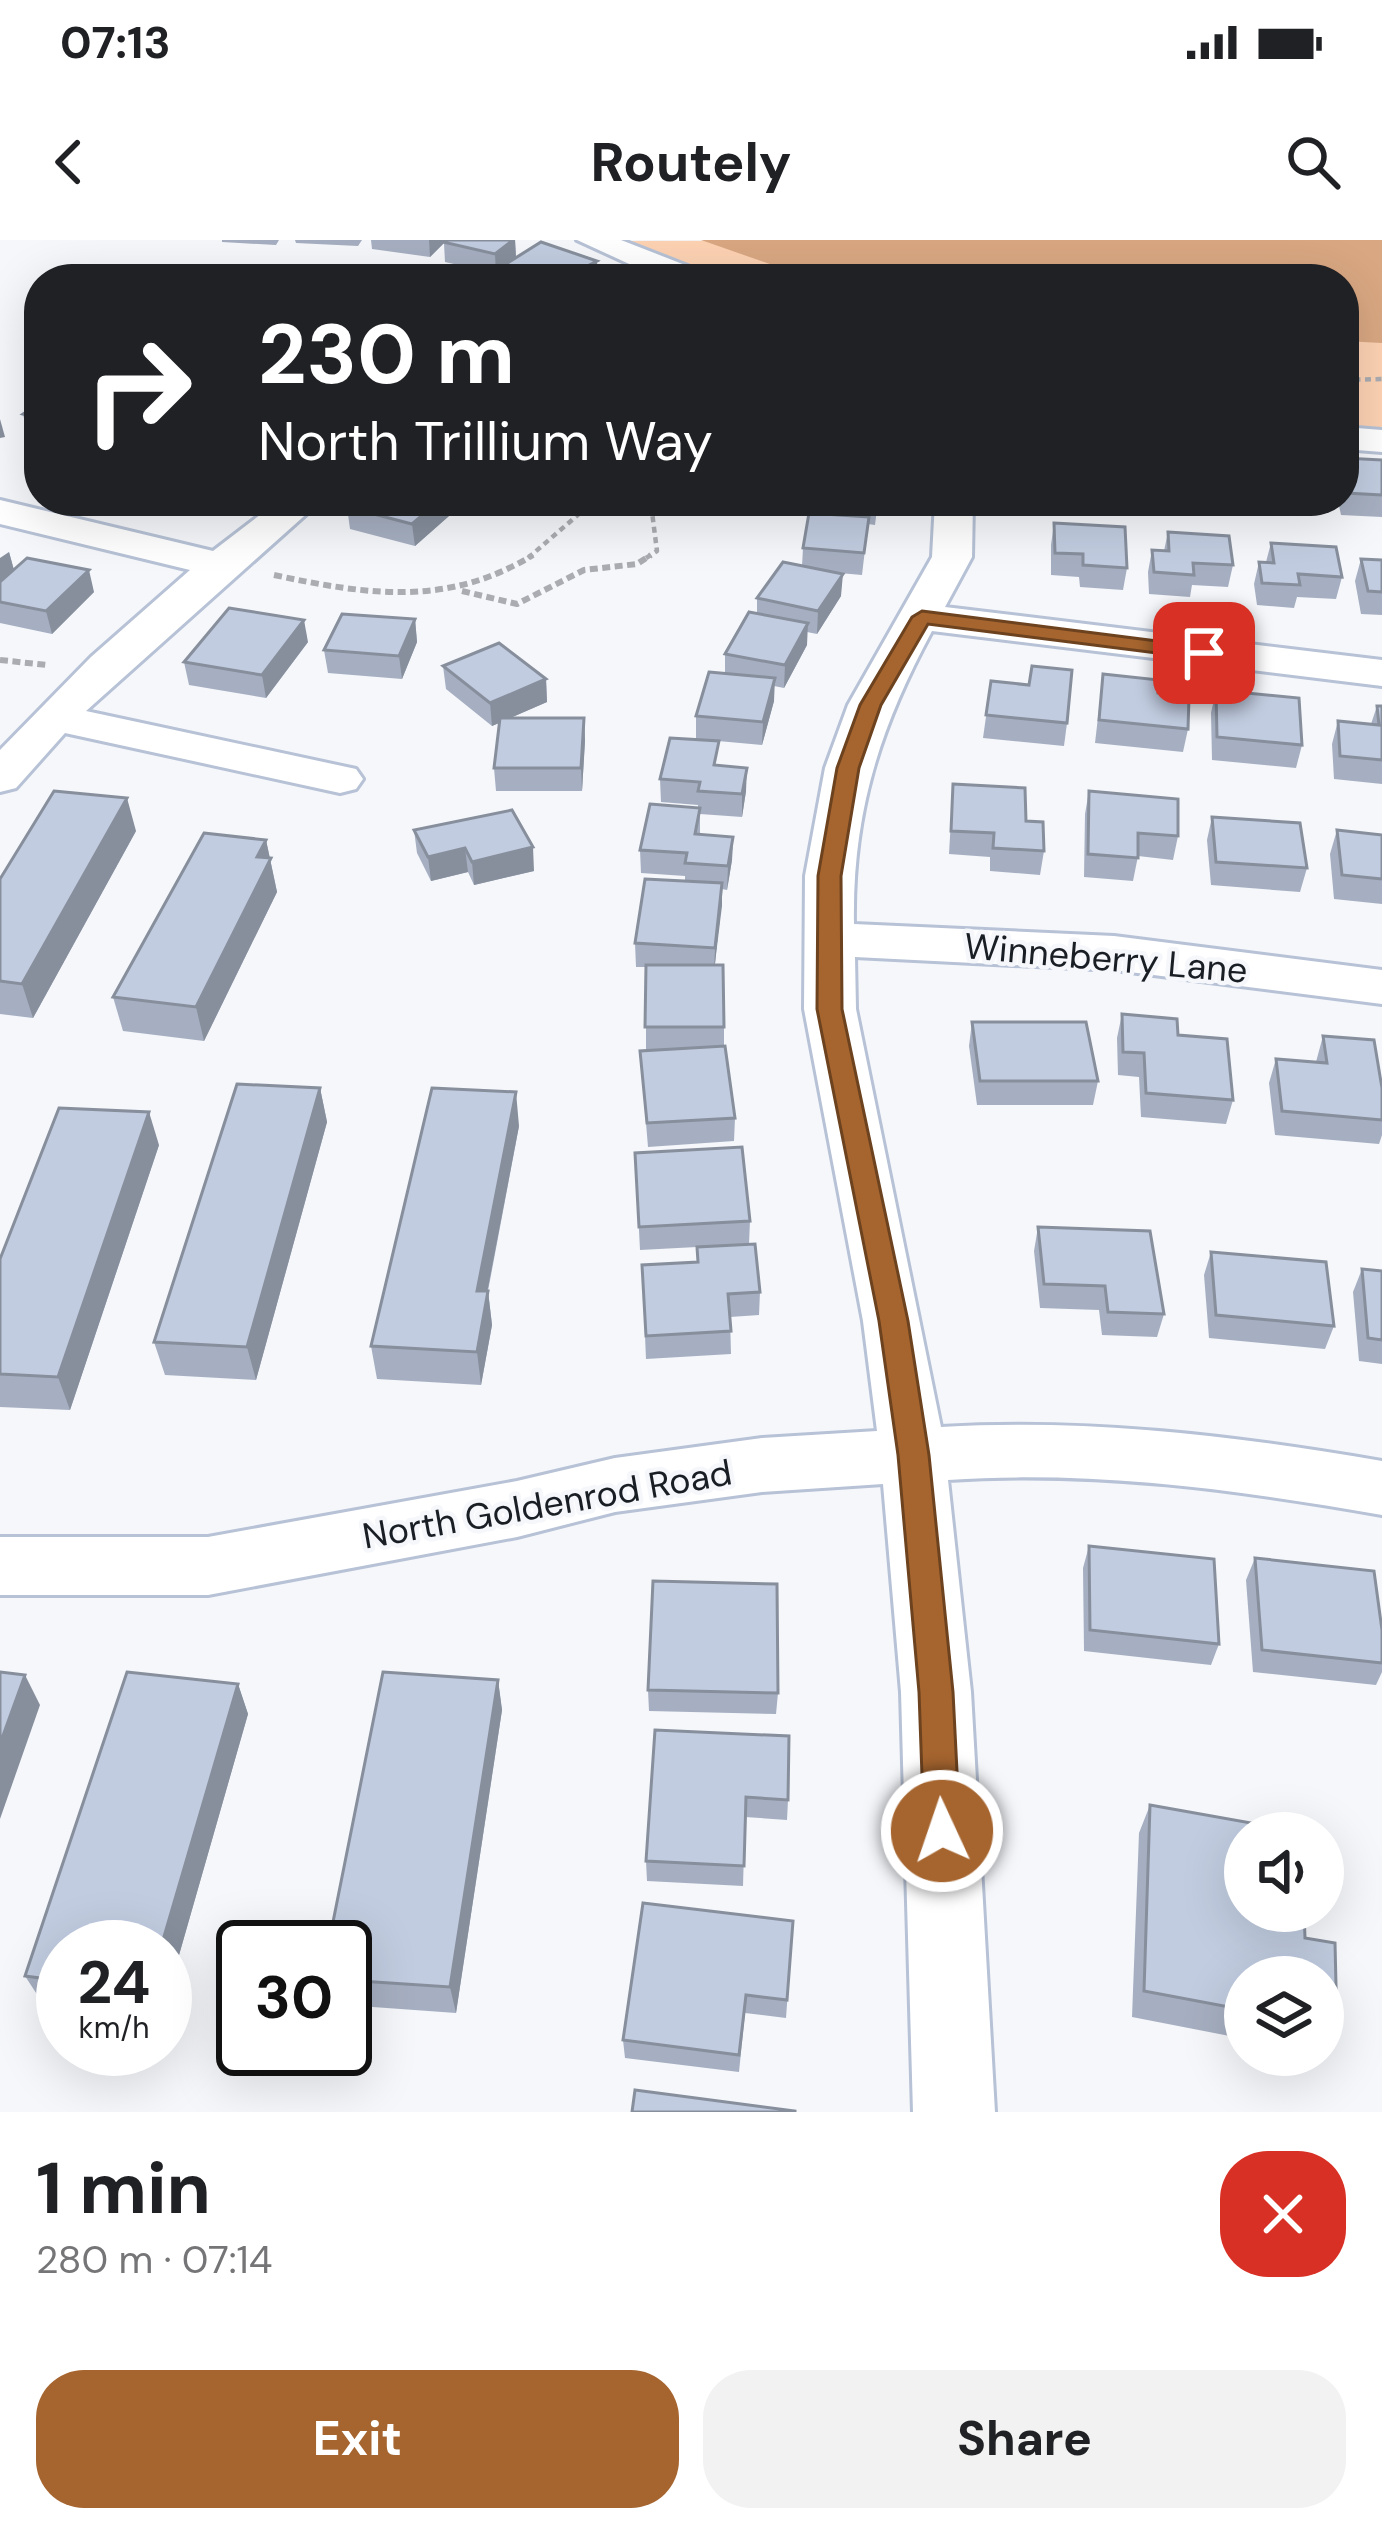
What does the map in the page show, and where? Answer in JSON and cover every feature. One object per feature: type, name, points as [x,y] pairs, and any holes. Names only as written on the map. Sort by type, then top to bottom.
[{"type":"street","points":[[593,240],[653,264]]},
{"type":"street","points":[[0,512],[219,565]]},
{"type":"street","points":[[0,778],[56,718],[219,565],[283,516]]},
{"type":"street","points":[[953,516],[952,556],[870,705],[848,768],[830,876],[830,1009],[893,1321],[913,1455],[936,1692],[954,2112]]},
{"type":"street","points":[[922,617],[1382,673]]},
{"type":"street","points":[[56,718],[340,778]]},
{"type":"street","name":"Winneberry Lane","points":[[830,939],[1114,953],[1382,987]]},
{"type":"street","name":"North Goldenrod Road","points":[[0,1566],[208,1566],[517,1509],[615,1485],[762,1465],[913,1455],[1119,1453],[1252,1466],[1382,1488]]},
{"type":"path","points":[[459,590],[567,535],[582,516]]},
{"type":"path","points":[[263,572],[314,584],[459,590],[517,604],[584,570],[637,564],[658,551],[653,516]]},
{"type":"path","points":[[0,660],[54,666]]},
{"type":"shaded area","points":[[701,240],[1382,240],[1382,343],[1359,342],[1359,264],[770,264]]},
{"type":"shaded area","points":[[1382,240],[1382,433],[1359,431],[1359,264],[673,264],[615,241]]},
{"type":"building","points":[[513,240],[495,254],[443,242]]},
{"type":"building","points":[[541,242],[597,261],[591,264],[506,264]]},
{"type":"building","points":[[1359,459],[1382,460],[1382,495],[1359,494]]},
{"type":"building","points":[[381,516],[421,516],[412,524]]},
{"type":"building","points":[[808,516],[869,517],[864,553],[803,548]]},
{"type":"building","points":[[1054,523],[1125,527],[1127,568],[1083,565],[1083,554],[1055,553]]},
{"type":"building","points":[[1168,532],[1229,536],[1233,565],[1193,563],[1194,575],[1154,572],[1152,550],[1169,551]]},
{"type":"building","points":[[1271,543],[1336,547],[1342,577],[1298,574],[1300,585],[1262,583],[1259,562],[1274,563]]},
{"type":"building","points":[[27,558],[89,570],[46,611],[0,602],[0,582]]},
{"type":"building","points":[[1361,559],[1382,560],[1382,592],[1368,591]]},
{"type":"building","points":[[783,562],[843,574],[818,611],[757,598]]},
{"type":"building","points":[[229,608],[304,620],[262,675],[184,662]]},
{"type":"building","points":[[749,612],[808,623],[785,665],[725,654]]},
{"type":"building","points":[[342,614],[415,619],[399,656],[324,650]]},
{"type":"building","points":[[499,643],[546,679],[490,703],[443,666]]},
{"type":"building","points":[[1032,666],[1072,670],[1067,723],[986,715],[991,681],[1029,685]]},
{"type":"building","points":[[709,672],[775,678],[763,722],[696,716]]},
{"type":"building","points":[[1103,674],[1159,680],[1158,693],[1189,697],[1188,729],[1099,720]]},
{"type":"building","points":[[1216,690],[1299,698],[1302,745],[1217,737]]},
{"type":"building","points":[[1377,706],[1382,706],[1382,760],[1340,756],[1338,721],[1379,725]]},
{"type":"building","points":[[500,718],[584,718],[581,768],[494,768]]},
{"type":"building","points":[[670,738],[719,741],[714,765],[747,768],[742,794],[698,791],[700,782],[660,779]]},
{"type":"building","points":[[953,784],[1025,788],[1026,821],[1043,822],[1044,851],[993,848],[994,833],[951,831]]},
{"type":"building","points":[[54,791],[127,798],[22,984],[0,981],[0,879]]},
{"type":"building","points":[[1089,791],[1178,799],[1178,836],[1138,833],[1138,858],[1088,854]]},
{"type":"building","points":[[650,804],[700,808],[695,834],[733,837],[728,866],[685,863],[687,853],[640,850]]},
{"type":"building","points":[[512,810],[533,847],[472,862],[465,848],[428,857],[414,830]]},
{"type":"building","points":[[1212,817],[1300,823],[1307,868],[1216,862]]},
{"type":"building","points":[[1337,830],[1382,835],[1382,879],[1342,875]]},
{"type":"building","points":[[204,833],[266,840],[257,857],[271,858],[196,1007],[113,997]]},
{"type":"building","points":[[645,879],[722,883],[715,948],[635,943]]},
{"type":"building","points":[[646,965],[723,965],[724,1027],[645,1027]]},
{"type":"building","points":[[1122,1014],[1177,1019],[1178,1035],[1227,1039],[1233,1100],[1146,1093],[1144,1053],[1123,1052]]},
{"type":"building","points":[[972,1022],[1086,1022],[1098,1081],[980,1081]]},
{"type":"building","points":[[1323,1036],[1374,1040],[1382,1120],[1282,1111],[1276,1059],[1327,1063]]},
{"type":"building","points":[[725,1046],[735,1118],[647,1123],[640,1051]]},
{"type":"building","points":[[237,1084],[320,1088],[247,1347],[154,1342]]},
{"type":"building","points":[[432,1088],[516,1092],[477,1291],[488,1291],[477,1352],[371,1346]]},
{"type":"building","points":[[59,1108],[149,1112],[58,1377],[0,1374],[0,1259]]},
{"type":"building","points":[[742,1147],[750,1221],[639,1227],[635,1153]]},
{"type":"building","points":[[1038,1227],[1150,1231],[1164,1314],[1108,1312],[1105,1286],[1044,1284]]},
{"type":"building","points":[[755,1244],[760,1292],[728,1294],[731,1331],[646,1336],[642,1265],[698,1262],[697,1247]]},
{"type":"building","points":[[1211,1252],[1326,1262],[1334,1326],[1216,1315]]},
{"type":"building","points":[[1362,1269],[1382,1271],[1382,1340],[1368,1338]]},
{"type":"building","points":[[1089,1546],[1214,1559],[1219,1644],[1090,1630]]},
{"type":"building","points":[[1255,1558],[1374,1571],[1382,1663],[1262,1650]]},
{"type":"building","points":[[653,1581],[777,1584],[778,1693],[648,1690]]},
{"type":"building","points":[[0,1672],[25,1675],[0,1744]]},
{"type":"building","points":[[127,1672],[238,1684],[169,1920],[44,1920]]},
{"type":"building","points":[[383,1672],[498,1680],[450,1987],[372,1982],[372,1920],[333,1920]]},
{"type":"building","points":[[655,1730],[789,1736],[788,1800],[746,1797],[744,1866],[646,1861]]},
{"type":"building","points":[[1150,1805],[1224,1818],[1224,1932],[1305,1932],[1305,1938],[1335,1943],[1335,1956],[1224,1956],[1224,2006],[1144,1991]]},
{"type":"building","points":[[643,1903],[793,1921],[787,2000],[746,1995],[739,2055],[623,2040]]},
{"type":"building","points":[[36,1943],[36,1977],[25,1976]]},
{"type":"building","points":[[635,2090],[795,2111],[795,2112],[632,2112]]},
{"type":"route","points":[[942,1831],[936,1692],[913,1455],[893,1321],[830,1009],[830,876],[848,768],[870,705],[922,617],[1204,653]]}]
